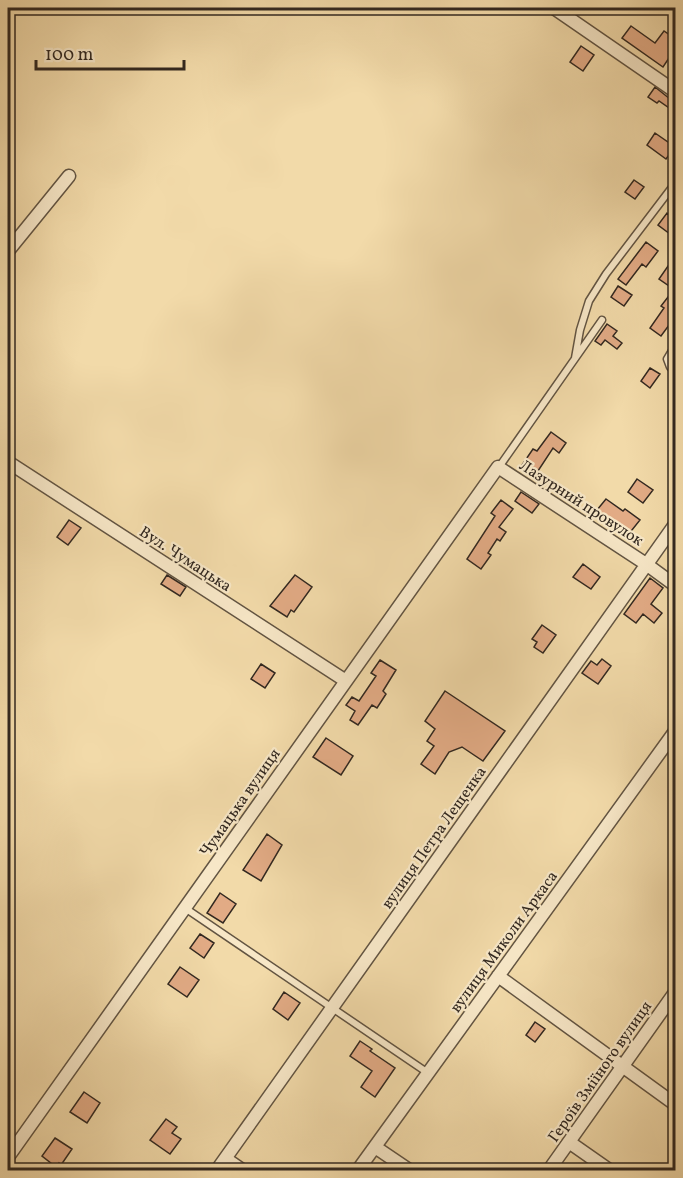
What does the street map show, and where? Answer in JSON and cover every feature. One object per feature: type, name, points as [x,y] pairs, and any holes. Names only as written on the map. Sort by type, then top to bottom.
[{"type":"street","points":[[554,8],[675,92]]},
{"type":"street","points":[[8,251],[69,176]]},
{"type":"street","name":"Вул. Чумацька","points":[[8,462],[346,681]]},
{"type":"street","name":"Лазурний провулок","points":[[498,467],[646,564],[675,586]]},
{"type":"street","name":"Чумацька вулиця","points":[[8,1157],[498,467]]},
{"type":"street","name":"вулиця Петра Лещенка","points":[[217,1170],[675,523]]},
{"type":"street","name":"вулиця Миколи Аркаса","points":[[358,1170],[675,730]]},
{"type":"street","points":[[498,976],[675,1105]]},
{"type":"street","name":"Героїв Зміїного вулиця","points":[[549,1170],[675,991]]},
{"type":"street","points":[[568,1142],[609,1170]]},
{"type":"street","points":[[375,1147],[410,1170]]},
{"type":"street","points":[[226,1159],[242,1170]]},
{"type":"lane","points":[[575,358],[580,330],[589,301],[606,274],[675,182]]},
{"type":"lane","points":[[498,467],[602,320]]},
{"type":"lane","points":[[675,344],[667,359],[675,373]]},
{"type":"lane","points":[[184,908],[428,1073]]},
{"type":"building","points":[[631,26],[655,43],[664,31],[674,38],[670,44],[675,49],[663,67],[622,38]]},
{"type":"building","points":[[581,46],[594,55],[583,71],[570,62]]},
{"type":"building","points":[[655,87],[675,103],[675,112],[659,101],[657,103],[648,97]]},
{"type":"building","points":[[655,133],[675,147],[666,159],[647,145]]},
{"type":"building","points":[[634,180],[644,187],[635,199],[625,192]]},
{"type":"building","points":[[667,213],[675,220],[675,226],[670,234],[658,225]]},
{"type":"building","points":[[646,242],[658,251],[646,267],[642,264],[626,285],[618,279]]},
{"type":"building","points":[[675,256],[675,283],[672,288],[659,279]]},
{"type":"building","points":[[618,286],[632,295],[624,306],[611,297]]},
{"type":"building","points":[[668,297],[675,302],[675,317],[661,336],[650,328],[664,308],[661,306]]},
{"type":"building","points":[[607,324],[617,331],[613,336],[622,343],[617,349],[605,340],[601,345],[595,341]]},
{"type":"building","points":[[650,368],[660,374],[650,388],[641,381]]},
{"type":"building","points":[[551,432],[566,443],[559,453],[553,448],[536,474],[522,465],[533,449],[537,451]]},
{"type":"building","points":[[637,479],[653,490],[643,503],[628,492]]},
{"type":"building","points":[[521,492],[539,504],[532,513],[515,501]]},
{"type":"building","points":[[606,499],[640,520],[628,535],[597,510]]},
{"type":"building","points":[[501,500],[513,509],[499,527],[506,532],[500,541],[497,539],[488,553],[491,555],[481,569],[467,559],[495,516],[491,513]]},
{"type":"building","points":[[69,520],[81,528],[68,545],[57,537]]},
{"type":"building","points":[[583,564],[600,577],[591,589],[573,577]]},
{"type":"building","points":[[167,575],[186,587],[180,596],[161,584]]},
{"type":"building","points":[[295,575],[312,587],[294,612],[291,610],[287,617],[270,606]]},
{"type":"building","points":[[650,578],[663,588],[651,604],[662,613],[654,623],[643,614],[636,623],[624,614]]},
{"type":"building","points":[[542,625],[556,635],[543,653],[534,647],[537,642],[532,639]]},
{"type":"building","points":[[602,659],[611,666],[598,684],[582,673],[591,661],[597,665]]},
{"type":"building","points":[[380,660],[396,670],[383,691],[386,694],[377,708],[372,705],[358,725],[350,720],[355,711],[346,705],[352,697],[359,701],[376,676],[371,673]]},
{"type":"building","points":[[261,664],[275,673],[265,688],[251,679]]},
{"type":"building","points":[[445,691],[505,731],[483,761],[462,747],[449,752],[435,774],[421,764],[434,746],[427,741],[435,729],[425,721]]},
{"type":"building","points":[[326,738],[353,756],[341,775],[313,757]]},
{"type":"building","points":[[267,834],[282,845],[261,881],[243,870]]},
{"type":"building","points":[[220,893],[236,904],[223,923],[207,913]]},
{"type":"building","points":[[200,934],[214,943],[204,958],[190,948]]},
{"type":"building","points":[[180,967],[199,980],[187,997],[168,984]]},
{"type":"building","points":[[284,992],[300,1003],[288,1020],[273,1009]]},
{"type":"building","points":[[535,1022],[545,1029],[535,1042],[526,1035]]},
{"type":"building","points":[[360,1041],[372,1049],[370,1051],[395,1068],[375,1097],[361,1087],[372,1071],[350,1056]]},
{"type":"building","points":[[84,1092],[100,1103],[87,1123],[70,1112]]},
{"type":"building","points":[[166,1119],[177,1127],[172,1133],[181,1139],[170,1154],[150,1140]]},
{"type":"building","points":[[55,1138],[72,1149],[61,1165],[59,1163],[56,1167],[42,1156]]}]
